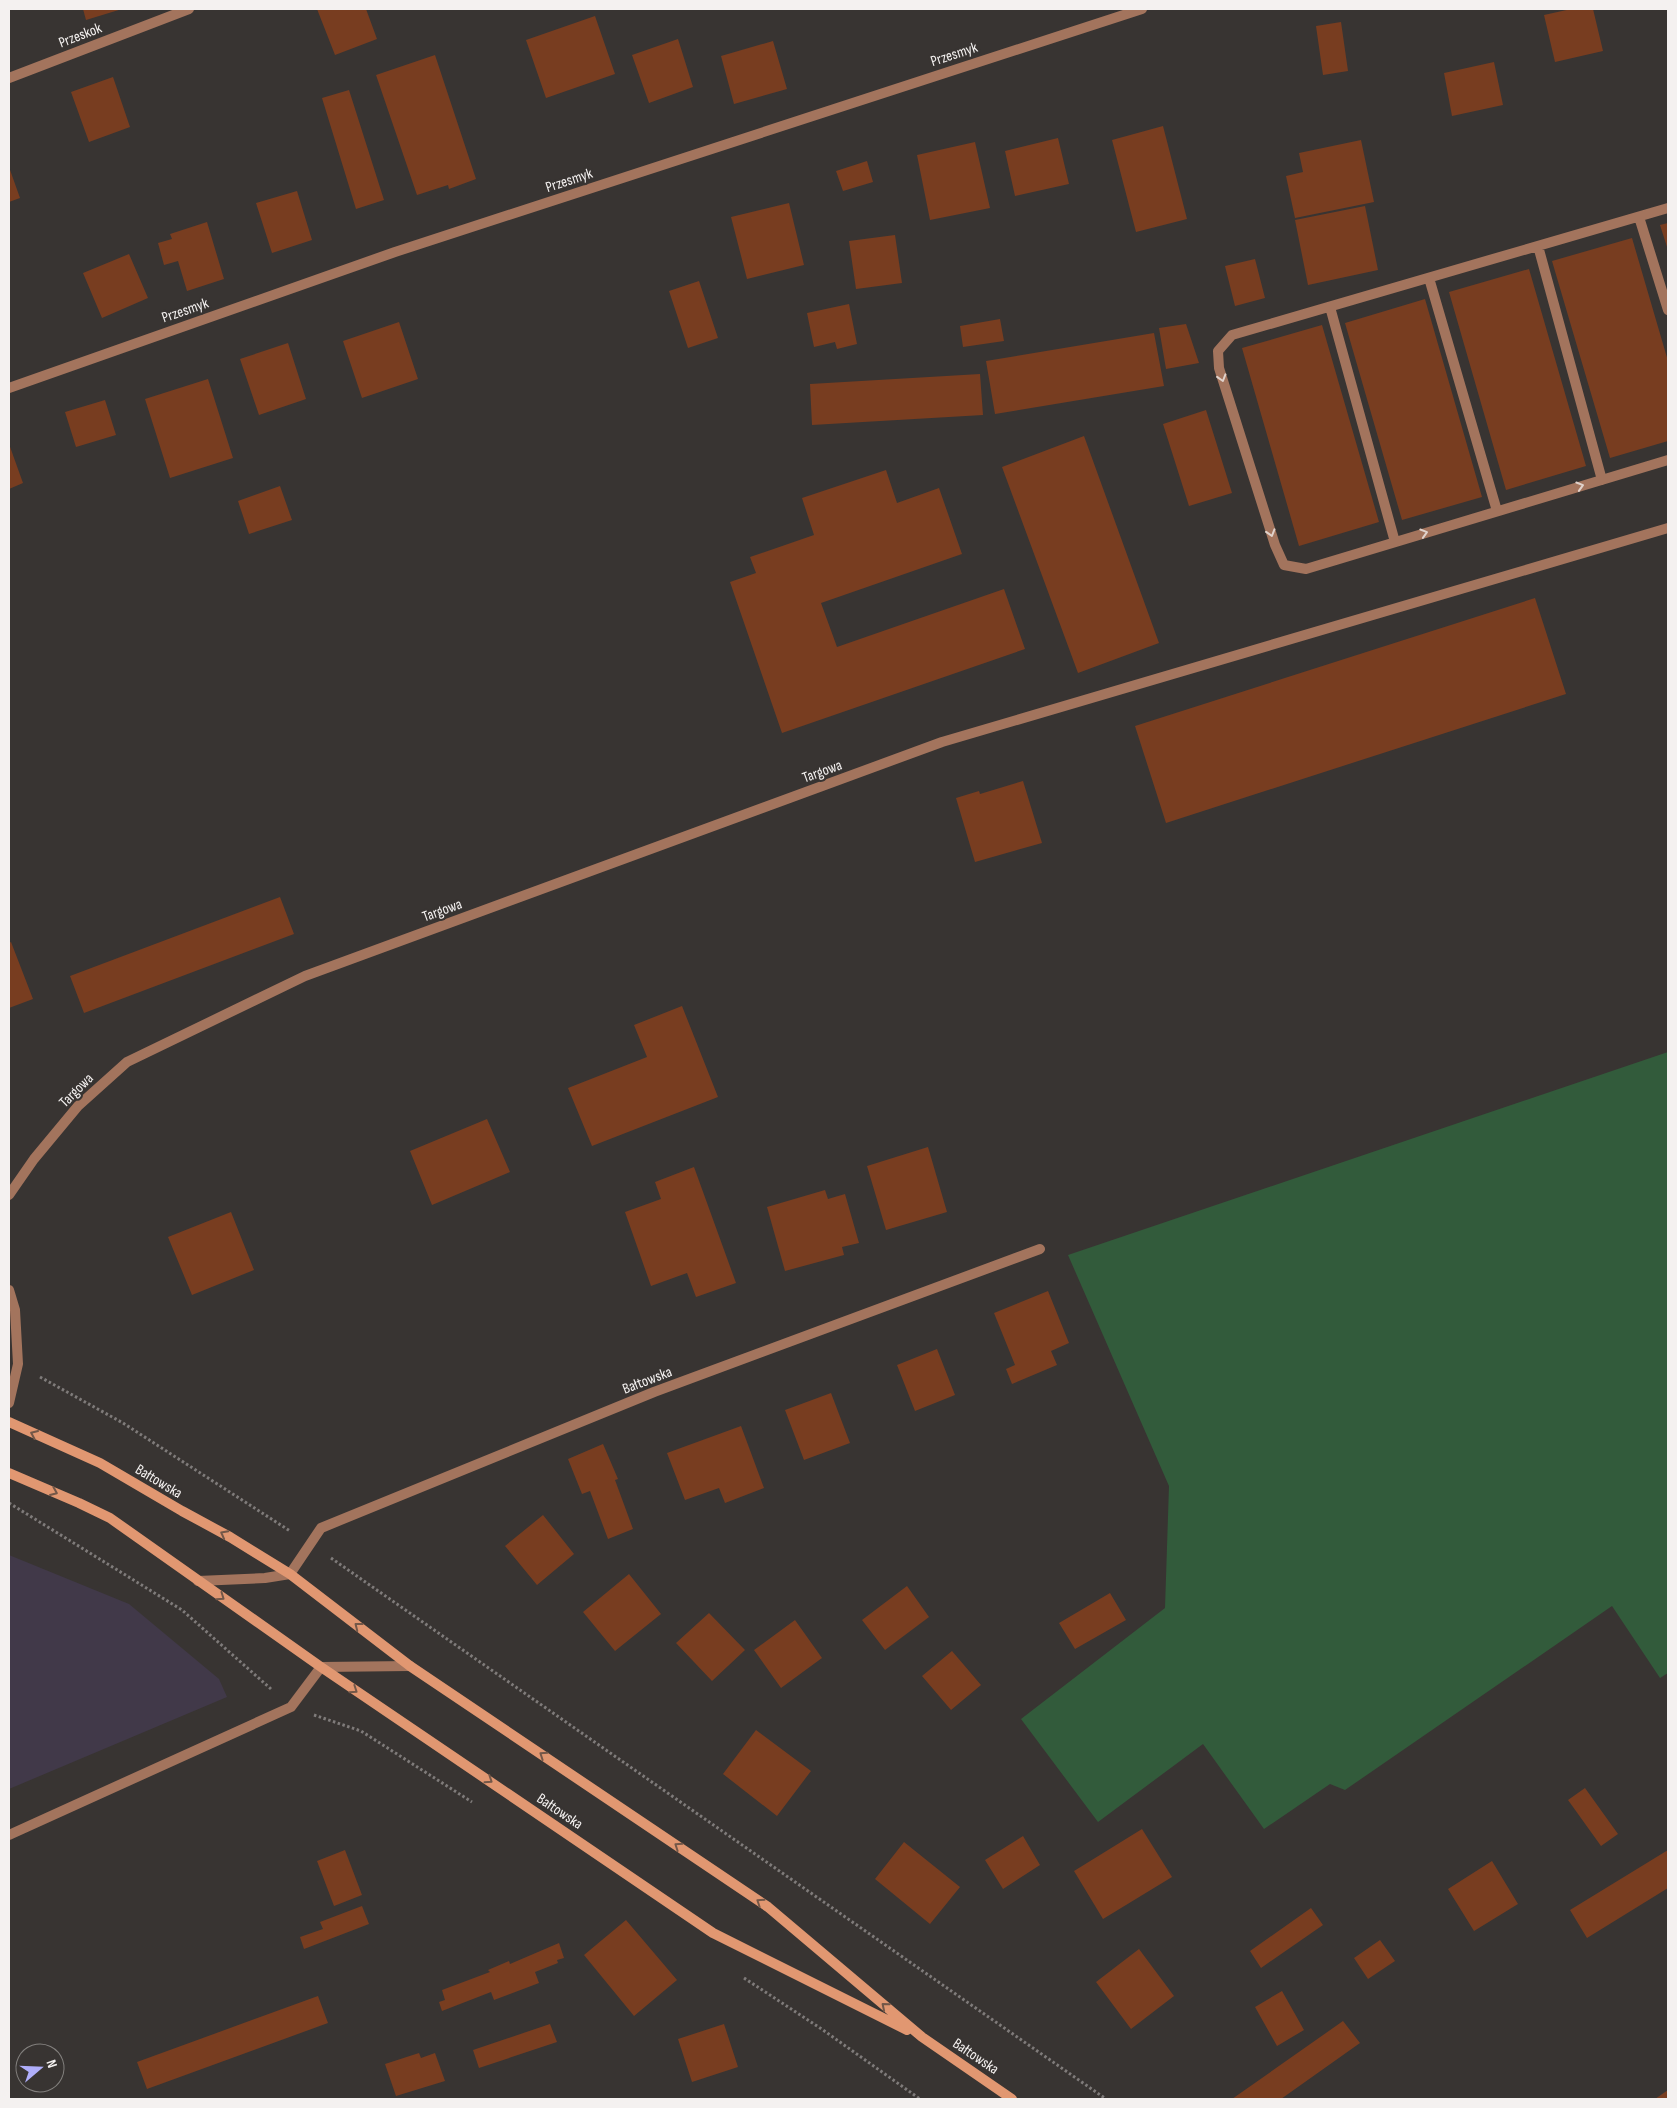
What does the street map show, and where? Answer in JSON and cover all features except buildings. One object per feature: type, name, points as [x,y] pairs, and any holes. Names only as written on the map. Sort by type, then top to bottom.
[{"type":"main road","name":"Bałtowska","points":[[9,1422],[100,1464],[182,1512],[230,1537],[290,1574],[410,1666],[768,1907],[922,2037],[1012,2099]]},
{"type":"main road","name":"Bałtowska","points":[[9,1474],[110,1518],[321,1668],[713,1933],[922,2037]]},
{"type":"street","name":"Przeskok","points":[[9,78],[189,9]]},
{"type":"street","name":"Przesmyk","points":[[9,388],[396,252],[1142,9]]},
{"type":"street","points":[[1668,208],[1232,335],[1218,351],[1220,368],[1275,545],[1284,565],[1306,569],[1668,460]]},
{"type":"street","points":[[1639,216],[1668,310]]},
{"type":"street","points":[[1538,246],[1602,480]]},
{"type":"street","points":[[1430,278],[1497,511]]},
{"type":"street","points":[[1330,307],[1395,542]]},
{"type":"street","name":"Targowa","points":[[9,1195],[34,1159],[78,1106],[127,1062],[305,976],[942,742],[1668,528]]},
{"type":"street","name":"Bałtowska","points":[[290,1574],[321,1528],[654,1392],[1040,1249]]},
{"type":"street","points":[[9,1290],[15,1310],[18,1364],[9,1403]]},
{"type":"street","points":[[198,1581],[265,1578],[290,1574]]},
{"type":"street","points":[[9,1836],[291,1707],[321,1668],[410,1666]]},
{"type":"path","points":[[18,1364],[123,1423],[310,1544],[1106,2099]]},
{"type":"path","points":[[9,1503],[182,1610],[291,1707],[361,1731],[476,1804]]},
{"type":"path","points":[[740,1976],[823,2030],[920,2099]]},
{"type":"shaded area","points":[[9,1555],[129,1604],[219,1679],[227,1697],[9,1789]]},
{"type":"green space","points":[[1668,1052],[1668,1673],[1660,1678],[1612,1606],[1345,1790],[1330,1784],[1264,1829],[1203,1744],[1098,1822],[1021,1719],[1165,1608],[1169,1486],[1068,1255]]}]
